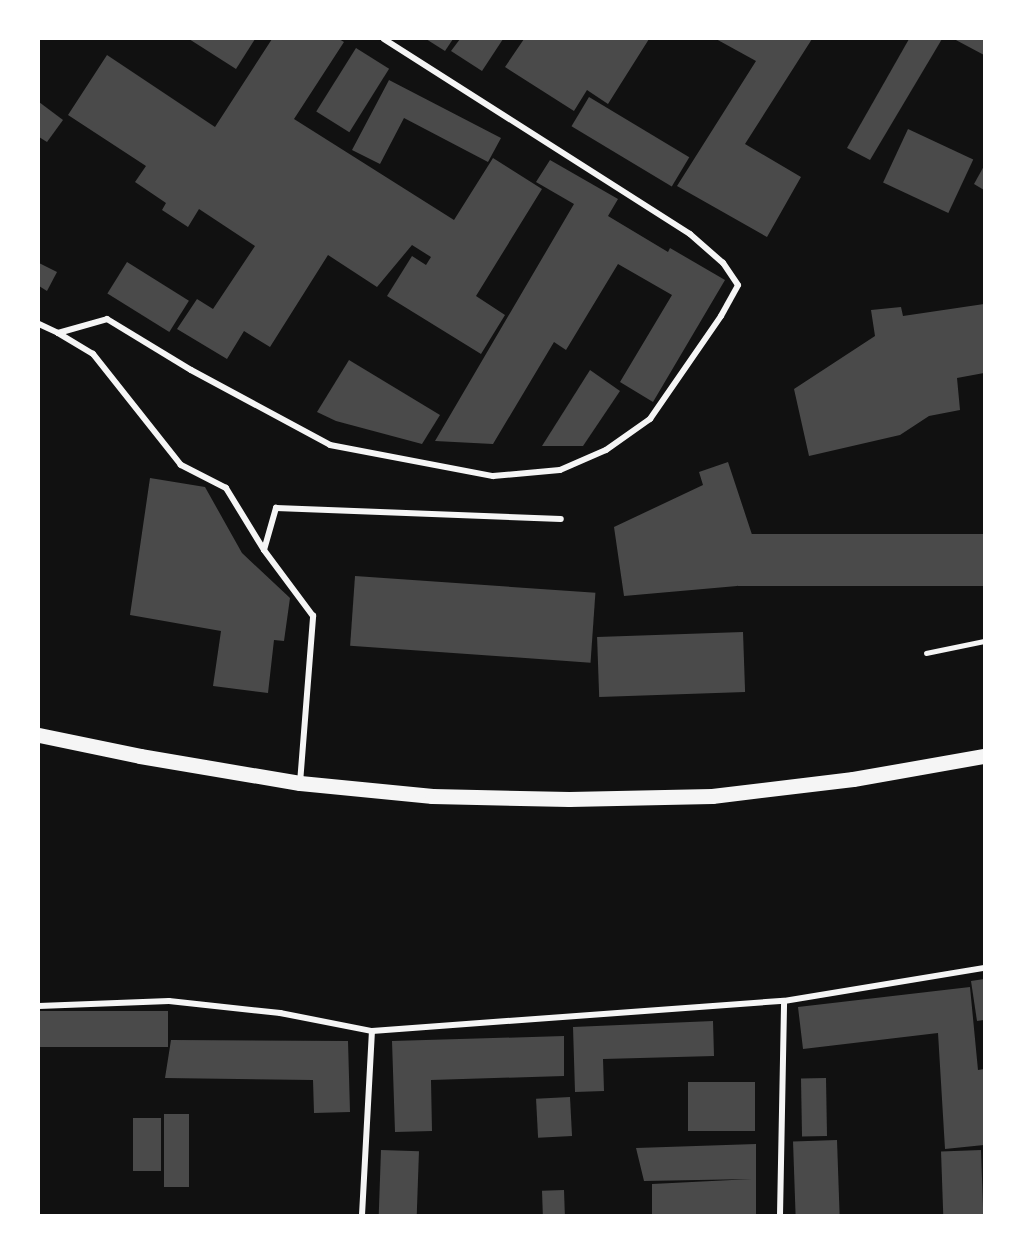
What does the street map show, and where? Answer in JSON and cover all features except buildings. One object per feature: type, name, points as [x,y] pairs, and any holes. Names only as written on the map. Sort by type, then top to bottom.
[{"type":"main road","points":[[39,735],[140,756],[300,783],[432,796],[569,799],[712,796],[853,779],[984,756]]},
{"type":"street","points":[[58,333],[107,319],[191,370],[330,445],[493,476],[560,470],[606,450],[650,419],[721,316],[738,285],[723,263],[690,234],[384,39]]},
{"type":"street","points":[[39,324],[93,354],[181,465],[226,488],[264,550],[313,616],[300,783]]},
{"type":"street","points":[[264,550],[276,508],[561,519]]},
{"type":"street","points":[[39,1006],[169,1000],[280,1013],[372,1031],[784,1001],[984,968]]},
{"type":"street","points":[[780,1215],[784,1001]]},
{"type":"street","points":[[362,1215],[372,1031]]},
{"type":"lane","points":[[926,653],[984,641]]}]
